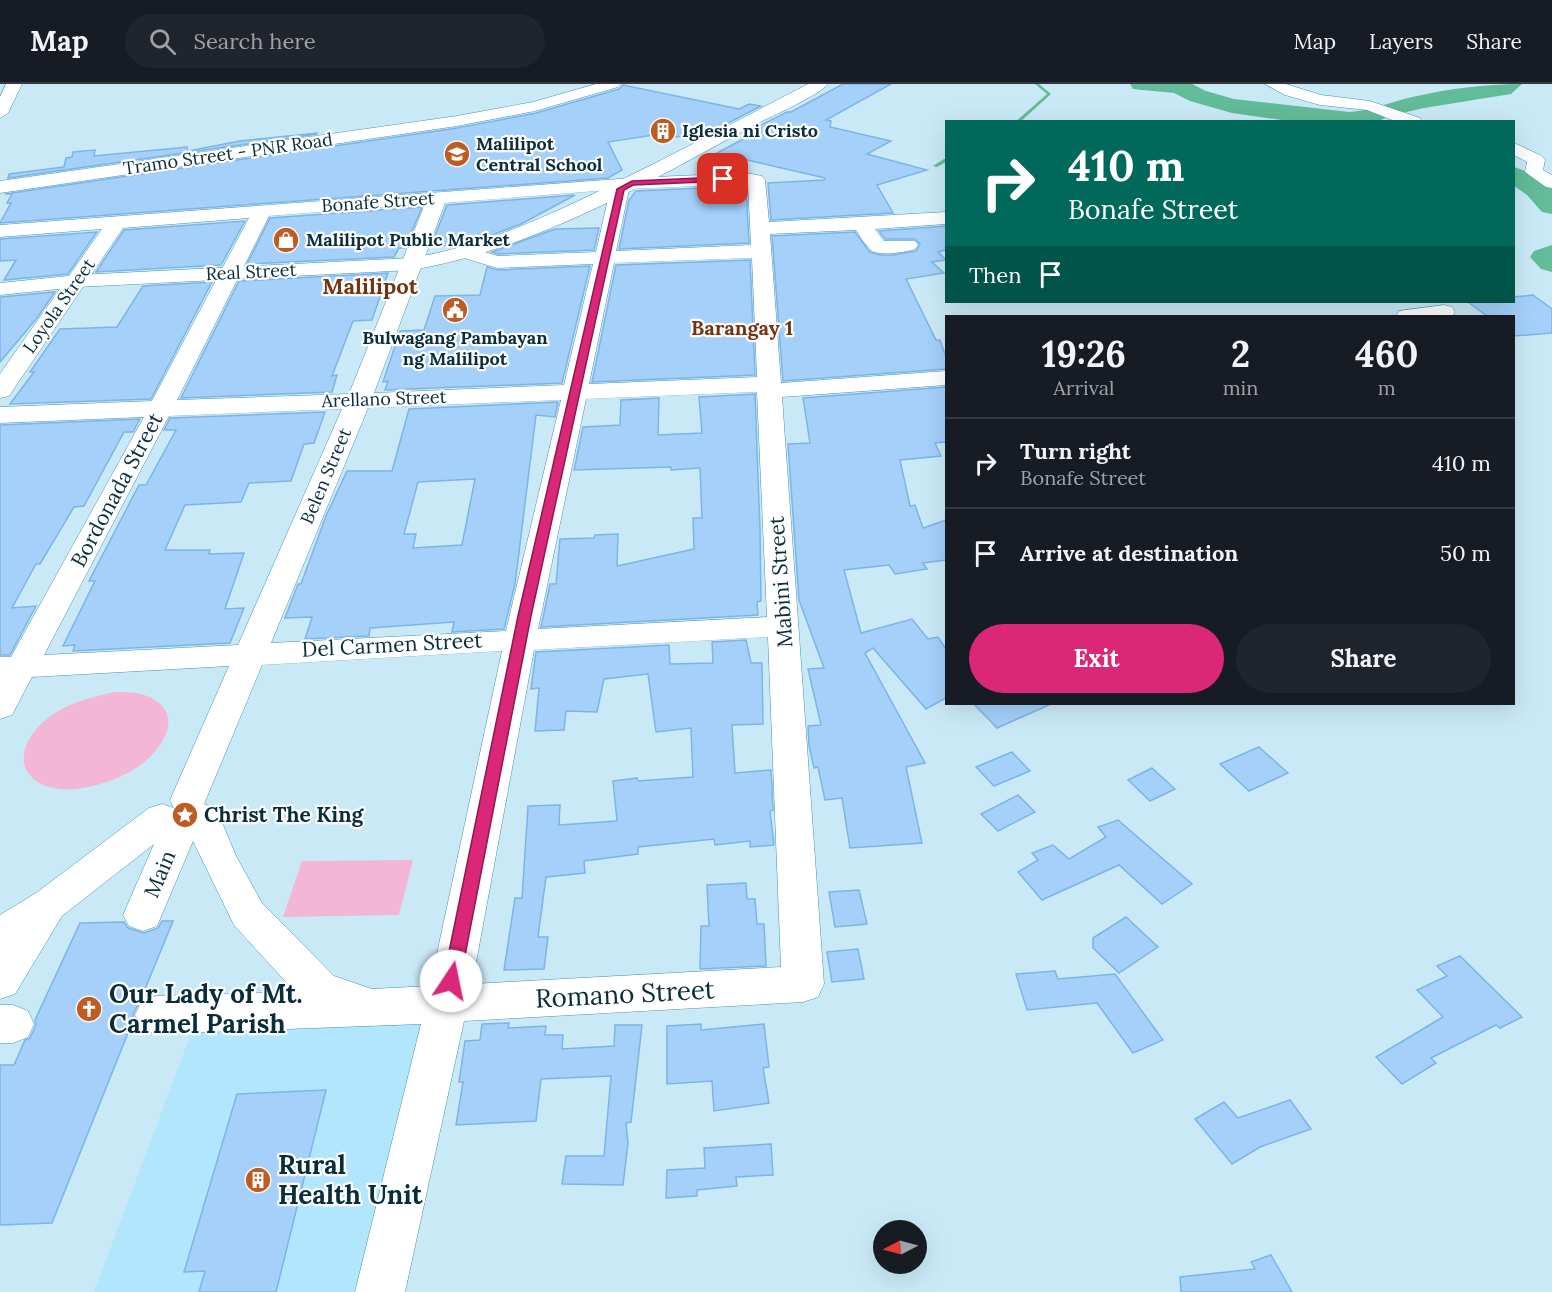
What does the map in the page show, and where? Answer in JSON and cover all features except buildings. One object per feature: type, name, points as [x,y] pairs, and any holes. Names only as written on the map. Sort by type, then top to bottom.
[{"type":"street","points":[[0,113],[14,84]]},
{"type":"street","name":"Tramo Street - PNR Road","points":[[0,187],[457,121],[535,106],[613,84]]},
{"type":"street","name":"Real Street","points":[[0,290],[78,281],[412,264],[468,253],[533,228],[626,186],[820,84]]},
{"type":"street","points":[[1273,84],[1320,100],[1370,106],[1408,120]]},
{"type":"street","points":[[1515,149],[1536,160],[1534,172],[1552,183]]},
{"type":"street","name":"Bonafe Street","points":[[0,231],[437,198],[747,178],[756,180]]},
{"type":"street","name":"Mabini Street","points":[[756,180],[784,626],[803,984]]},
{"type":"street","points":[[380,1292],[447,1004],[520,639],[573,392],[604,258],[626,186]]},
{"type":"street","name":"Belen Street","points":[[183,817],[250,653],[359,399],[437,198]]},
{"type":"street","name":"Bordonada Street","points":[[0,707],[11,667],[161,408],[262,211]]},
{"type":"street","points":[[468,253],[497,262],[604,258],[761,240],[861,224],[945,218]]},
{"type":"street","name":"Loyola Street","points":[[0,391],[78,281],[117,221]]},
{"type":"street","points":[[861,224],[879,247],[908,245]]},
{"type":"street","points":[[1416,315],[1444,312]]},
{"type":"street","name":"Arellano Street","points":[[0,415],[359,399],[768,388],[945,378]]},
{"type":"street","name":"Del Carmen Street","points":[[11,667],[784,626]]},
{"type":"street","points":[[0,935],[183,817],[218,857],[248,914],[280,950],[319,988],[338,998],[387,1007]]},
{"type":"street","name":"Main","points":[[143,915],[183,817]]},
{"type":"street","points":[[0,981],[50,904]]},
{"type":"street","name":"Romano Street","points":[[387,1007],[803,984]]},
{"type":"street","points":[[156,1015],[387,1007]]},
{"type":"shaded area","points":[[115,692],[146,695],[164,708],[168,717],[168,727],[160,746],[144,762],[122,776],[84,788],[58,789],[43,785],[32,778],[26,768],[24,757],[27,744],[35,731],[48,718],[71,704]]},
{"type":"shaded area","points":[[413,860],[399,915],[283,917],[302,861]]},
{"type":"shaded area","points":[[425,1021],[361,1292],[94,1292],[195,1023]]},
{"type":"waterway","points":[[1019,120],[1049,94],[1037,84]]},
{"type":"waterway","points":[[1141,84],[1179,86],[1198,96],[1232,106],[1301,115],[1349,119],[1365,118],[1380,112]]},
{"type":"waterway","points":[[1385,110],[1424,101],[1503,89],[1511,84]]},
{"type":"waterway","points":[[935,166],[945,161]]},
{"type":"waterway","points":[[1515,176],[1537,189],[1552,206]]},
{"type":"waterway","points":[[1552,254],[1545,257],[1552,263]]},
{"type":"place","name":"Iglesia ni Cristo","points":[[663,131]]},
{"type":"place","name":"Malilipot Central School","points":[[457,154]]},
{"type":"place","name":"Malilipot Public Market","points":[[286,240]]},
{"type":"place","name":"Bulwagang Pambayan ng Malilipot","points":[[455,310]]},
{"type":"place","name":"Christ The King","points":[[185,815]]},
{"type":"place","name":"Our Lady of Mt. Carmel Parish","points":[[89,1009]]},
{"type":"place","name":"Rural Health Unit","points":[[258,1180]]},
{"type":"district","name":"Malilipot","points":[[370,286]]},
{"type":"district","name":"Barangay 1","points":[[742,328]]},
{"type":"route","points":[[451,981],[525,616],[578,370],[621,189],[632,183],[723,179]]}]
